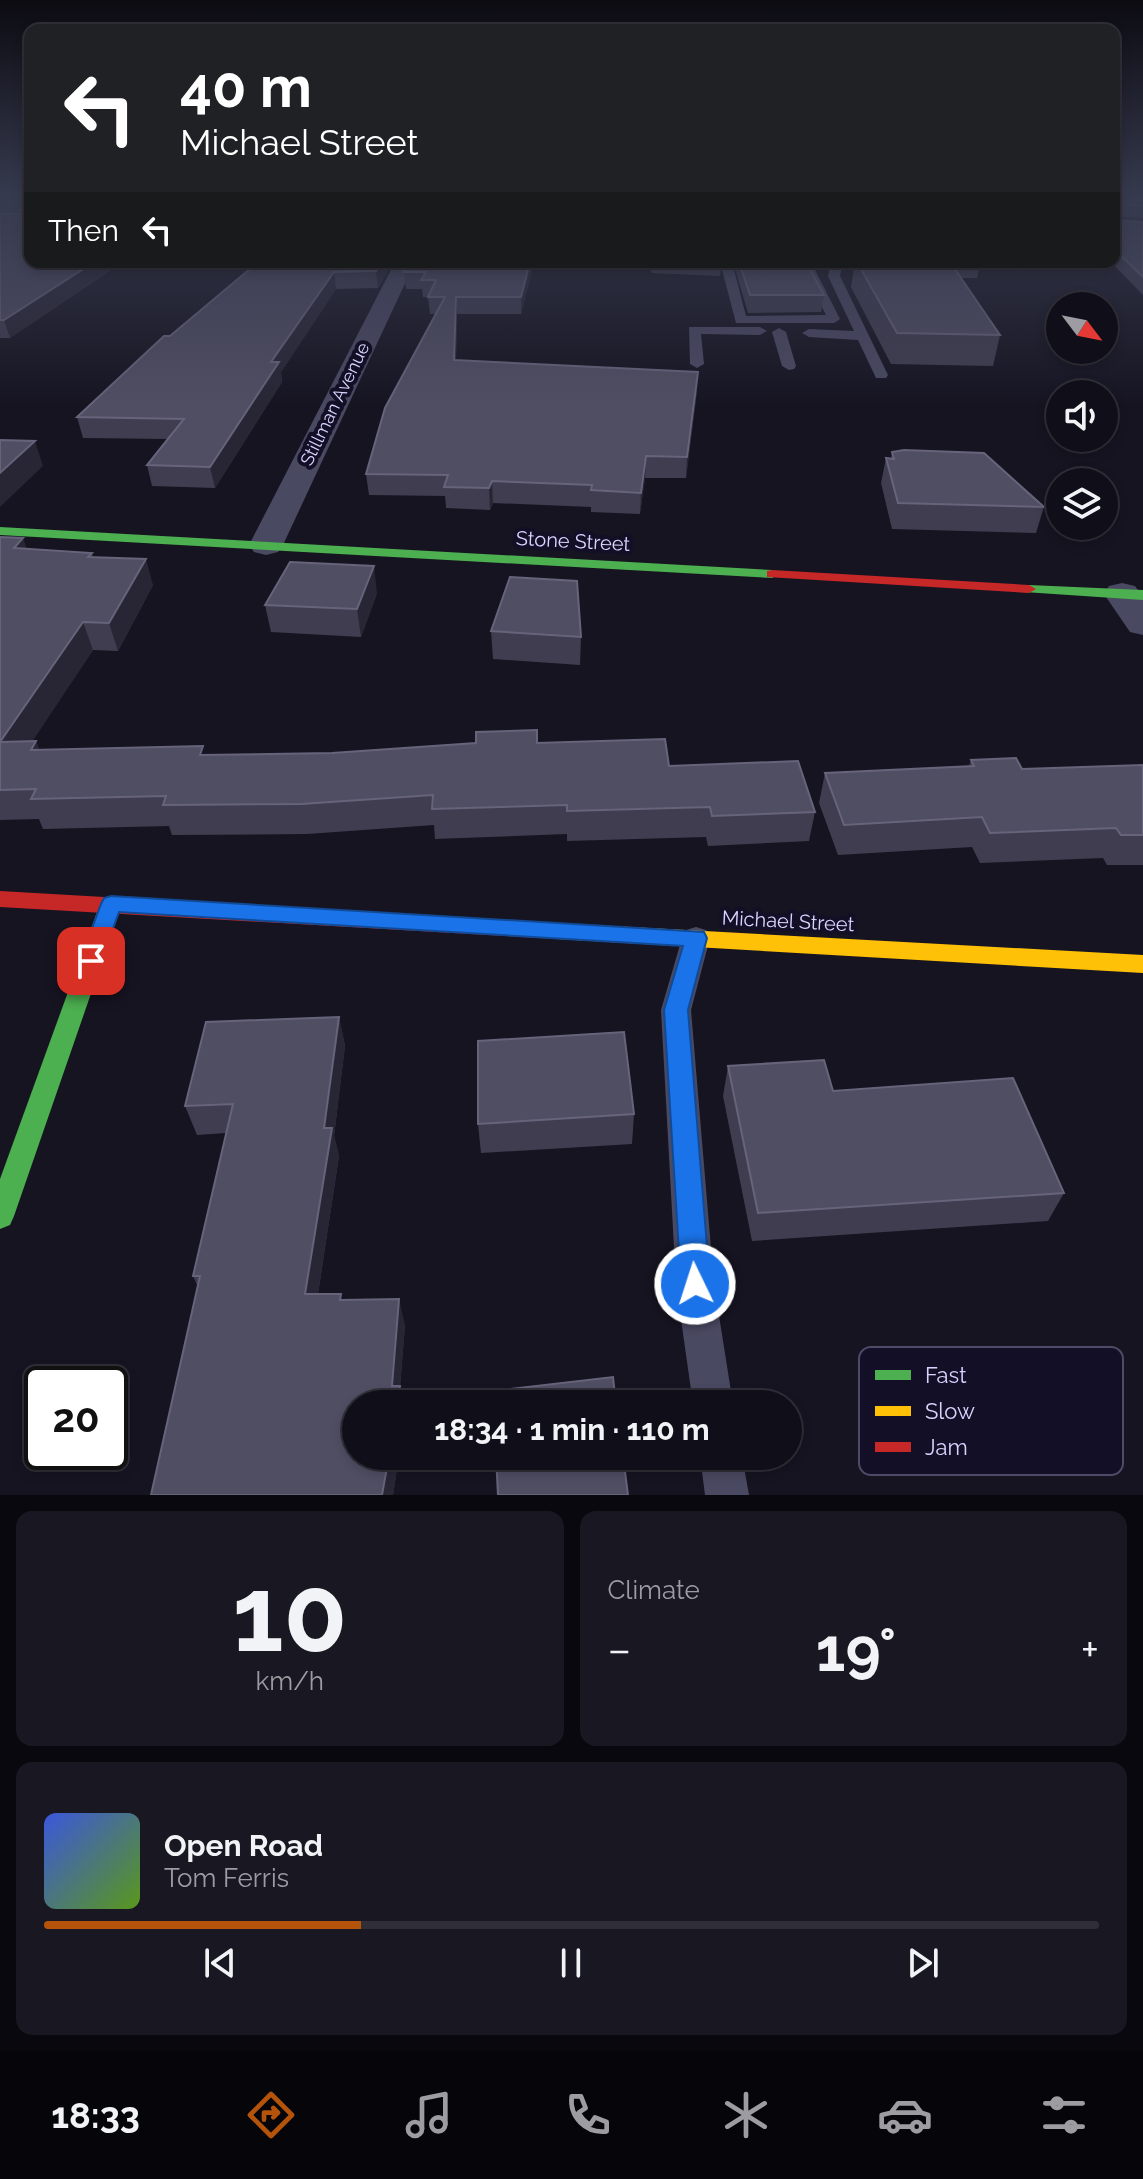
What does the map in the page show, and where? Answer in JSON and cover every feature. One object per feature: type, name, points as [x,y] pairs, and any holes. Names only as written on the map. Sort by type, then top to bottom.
[{"type":"street","name":"Stillman Avenue","points":[[266,545],[402,268]]},
{"type":"street","name":"Stone Street","points":[[0,531],[1132,594]]},
{"type":"street","points":[[1132,594],[1143,624]]},
{"type":"street","name":"Michael Street","points":[[0,899],[1143,964]]},
{"type":"street","points":[[0,1216],[111,904]]},
{"type":"lane","points":[[728,268],[741,320],[834,319],[808,268]]},
{"type":"lane","points":[[836,268],[834,276],[881,375]]},
{"type":"lane","points":[[697,364],[694,330],[863,336]]},
{"type":"lane","points":[[779,332],[789,366]]},
{"type":"lane","points":[[696,938],[676,1010],[695,1284],[711,1390]]},
{"type":"lane","points":[[723,1470],[727,1495]]},
{"type":"building","points":[[0,267],[85,268],[4,320],[0,320]]},
{"type":"building","points":[[1132,267],[1143,267],[1143,277]]},
{"type":"building","points":[[251,268],[378,268],[376,271],[334,272],[271,362],[279,362],[210,467],[147,465],[184,419],[77,417],[164,336],[170,336]]},
{"type":"building","points":[[406,268],[528,268],[521,297],[456,297],[454,360],[698,372],[687,457],[646,456],[641,493],[591,490],[592,485],[492,481],[489,488],[444,487],[448,475],[366,474],[385,408],[445,297],[428,297],[436,280],[421,280],[426,272],[404,272]]},
{"type":"building","points":[[741,268],[809,268],[824,295],[750,295]]},
{"type":"building","points":[[860,268],[954,268],[1000,335],[897,333]]},
{"type":"building","points":[[0,440],[35,441],[0,473]]},
{"type":"building","points":[[892,452],[984,453],[1044,507],[898,503],[886,458],[894,459]]},
{"type":"building","points":[[0,537],[23,538],[14,548],[92,553],[88,557],[146,559],[109,623],[83,622],[0,742]]},
{"type":"building","points":[[290,562],[374,566],[357,609],[265,605]]},
{"type":"building","points":[[510,577],[577,581],[581,637],[491,631]]},
{"type":"building","points":[[537,730],[537,743],[665,739],[669,766],[798,761],[815,812],[712,816],[710,807],[567,811],[567,805],[432,809],[433,795],[301,804],[163,805],[166,796],[31,799],[36,789],[0,790],[0,742],[36,741],[31,750],[203,746],[200,755],[332,753],[476,743],[476,732]]},
{"type":"building","points":[[1016,758],[1022,769],[1143,765],[1143,835],[1121,835],[1116,828],[990,833],[982,817],[844,825],[825,773],[974,766],[971,760]]},
{"type":"building","points":[[339,1017],[324,1128],[332,1128],[305,1294],[341,1294],[340,1300],[399,1299],[392,1386],[400,1386],[399,1390],[342,1390],[342,1470],[386,1470],[382,1495],[151,1495],[200,1276],[193,1276],[233,1104],[185,1106],[206,1022]]},
{"type":"building","points":[[624,1032],[634,1114],[478,1124],[478,1041]]},
{"type":"building","points":[[824,1060],[833,1091],[1013,1078],[1064,1193],[758,1213],[728,1066]]},
{"type":"building","points":[[613,1377],[614,1390],[502,1390]]},
{"type":"building","points":[[497,1470],[625,1470],[628,1495],[498,1495]]},
{"type":"traffic: fast","points":[[0,531],[772,574]]},
{"type":"traffic: fast","points":[[1029,589],[1143,595]]},
{"type":"traffic: fast","points":[[0,1216],[111,904]]},
{"type":"traffic: slow","points":[[557,931],[1143,964]]},
{"type":"traffic: jam","points":[[772,574],[1029,589]]},
{"type":"traffic: jam","points":[[0,899],[557,931]]},
{"type":"route","points":[[91,961],[111,904],[696,938],[676,1010],[695,1284]]}]
